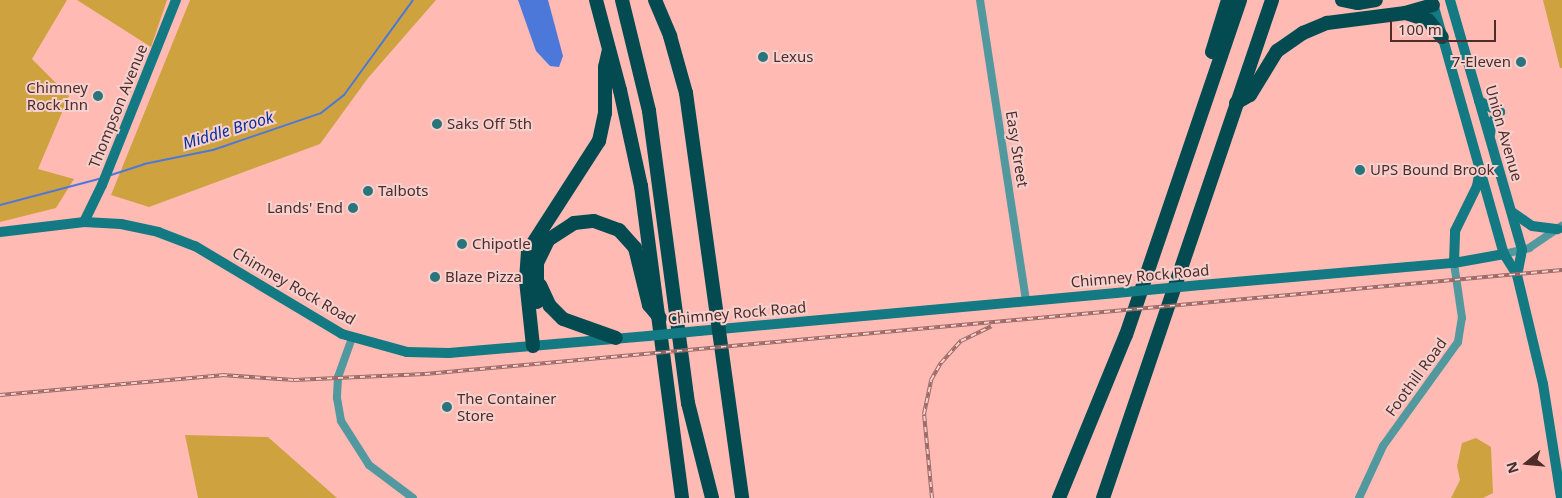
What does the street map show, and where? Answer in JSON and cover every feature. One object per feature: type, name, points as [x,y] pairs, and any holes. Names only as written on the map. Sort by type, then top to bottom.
[{"type":"highway","points":[[596,0],[609,47],[641,186],[661,318],[682,498]]},
{"type":"highway","points":[[622,0],[649,111],[686,396],[696,446],[712,498]]},
{"type":"highway","points":[[655,0],[670,36],[686,93],[742,498]]},
{"type":"highway","points":[[1208,90],[1207,71],[1228,0]]},
{"type":"highway","points":[[1059,498],[1126,336],[1240,0]]},
{"type":"highway","points":[[1103,498],[1272,0]]},
{"type":"highway","points":[[1342,0],[1358,3],[1376,0]]},
{"type":"highway","points":[[1236,104],[1250,95],[1277,51],[1303,33],[1327,23],[1405,13],[1433,3]]},
{"type":"highway","points":[[1405,13],[1428,20],[1442,37]]},
{"type":"highway","points":[[533,346],[526,280],[528,251],[599,141],[605,113],[604,67],[609,47]]},
{"type":"highway","points":[[533,346],[540,332],[537,272],[540,253],[558,231],[584,221],[611,226],[625,235],[635,248],[649,306],[661,318]]},
{"type":"highway","points":[[537,272],[545,299],[562,318],[616,338]]},
{"type":"street","name":"Thompson Avenue","points":[[84,222],[102,185],[176,0]]},
{"type":"street","name":"Easy Street","points":[[980,0],[1026,302]]},
{"type":"street","points":[[1433,3],[1451,0]]},
{"type":"street","name":"Union Avenue","points":[[1451,0],[1522,250],[1517,275]]},
{"type":"street","name":"Union Avenue","points":[[1433,3],[1504,254],[1517,275],[1541,376],[1560,482],[1561,498]]},
{"type":"street","points":[[1479,101],[1500,112],[1492,122],[1489,138]]},
{"type":"street","points":[[1454,263],[1455,231],[1477,186],[1480,169]]},
{"type":"street","points":[[1510,210],[1532,226],[1561,228]]},
{"type":"street","name":"Chimney Rock Road","points":[[0,232],[84,222],[132,226],[182,240],[314,319],[352,338],[420,353],[533,346],[1454,263],[1504,254]]},
{"type":"street","points":[[1504,254],[1522,250],[1561,228]]},
{"type":"street","name":"Foothill Road","points":[[1359,498],[1383,446],[1453,354],[1458,342],[1462,318],[1454,263]]},
{"type":"street","points":[[352,338],[338,378],[337,398],[341,421],[369,465],[413,498]]},
{"type":"shaded area","points":[[0,0],[67,0],[32,59],[69,96],[38,169],[74,179],[56,208],[0,222]]},
{"type":"shaded area","points":[[77,0],[167,0],[151,47]]},
{"type":"shaded area","points":[[190,0],[436,0],[368,78],[320,144],[149,207],[111,195]]},
{"type":"shaded area","points":[[1543,0],[1562,0],[1562,68],[1560,68]]},
{"type":"shaded area","points":[[185,435],[268,437],[337,498],[198,498]]},
{"type":"shaded area","points":[[1476,438],[1491,447],[1493,493],[1483,498],[1451,498],[1460,480],[1457,466],[1462,443]]},
{"type":"water","points":[[518,0],[548,0],[563,56],[559,67],[550,66],[536,51]]},
{"type":"waterway","name":"Middle Brook","points":[[111,175],[144,164],[213,150],[321,113],[344,95],[413,0]]},
{"type":"waterway","name":"Middle Brook","points":[[0,205],[102,178]]},
{"type":"railway","points":[[0,395],[222,375],[294,380],[425,374],[1562,270]]},
{"type":"railway","points":[[932,498],[924,414],[931,380],[941,363],[961,341],[992,326]]},
{"type":"place","name":"Lexus","points":[[763,57]]},
{"type":"place","name":"7-Eleven","points":[[1521,62]]},
{"type":"place","name":"Chimney Rock Inn","points":[[98,96]]},
{"type":"place","name":"Saks Off 5th","points":[[437,124]]},
{"type":"place","name":"UPS Bound Brook","points":[[1360,170]]},
{"type":"place","name":"Talbots","points":[[368,191]]},
{"type":"place","name":"Lands' End","points":[[353,208]]},
{"type":"place","name":"Chipotle","points":[[462,244]]},
{"type":"place","name":"Blaze Pizza","points":[[435,277]]},
{"type":"place","name":"The Container Store","points":[[447,407]]}]
